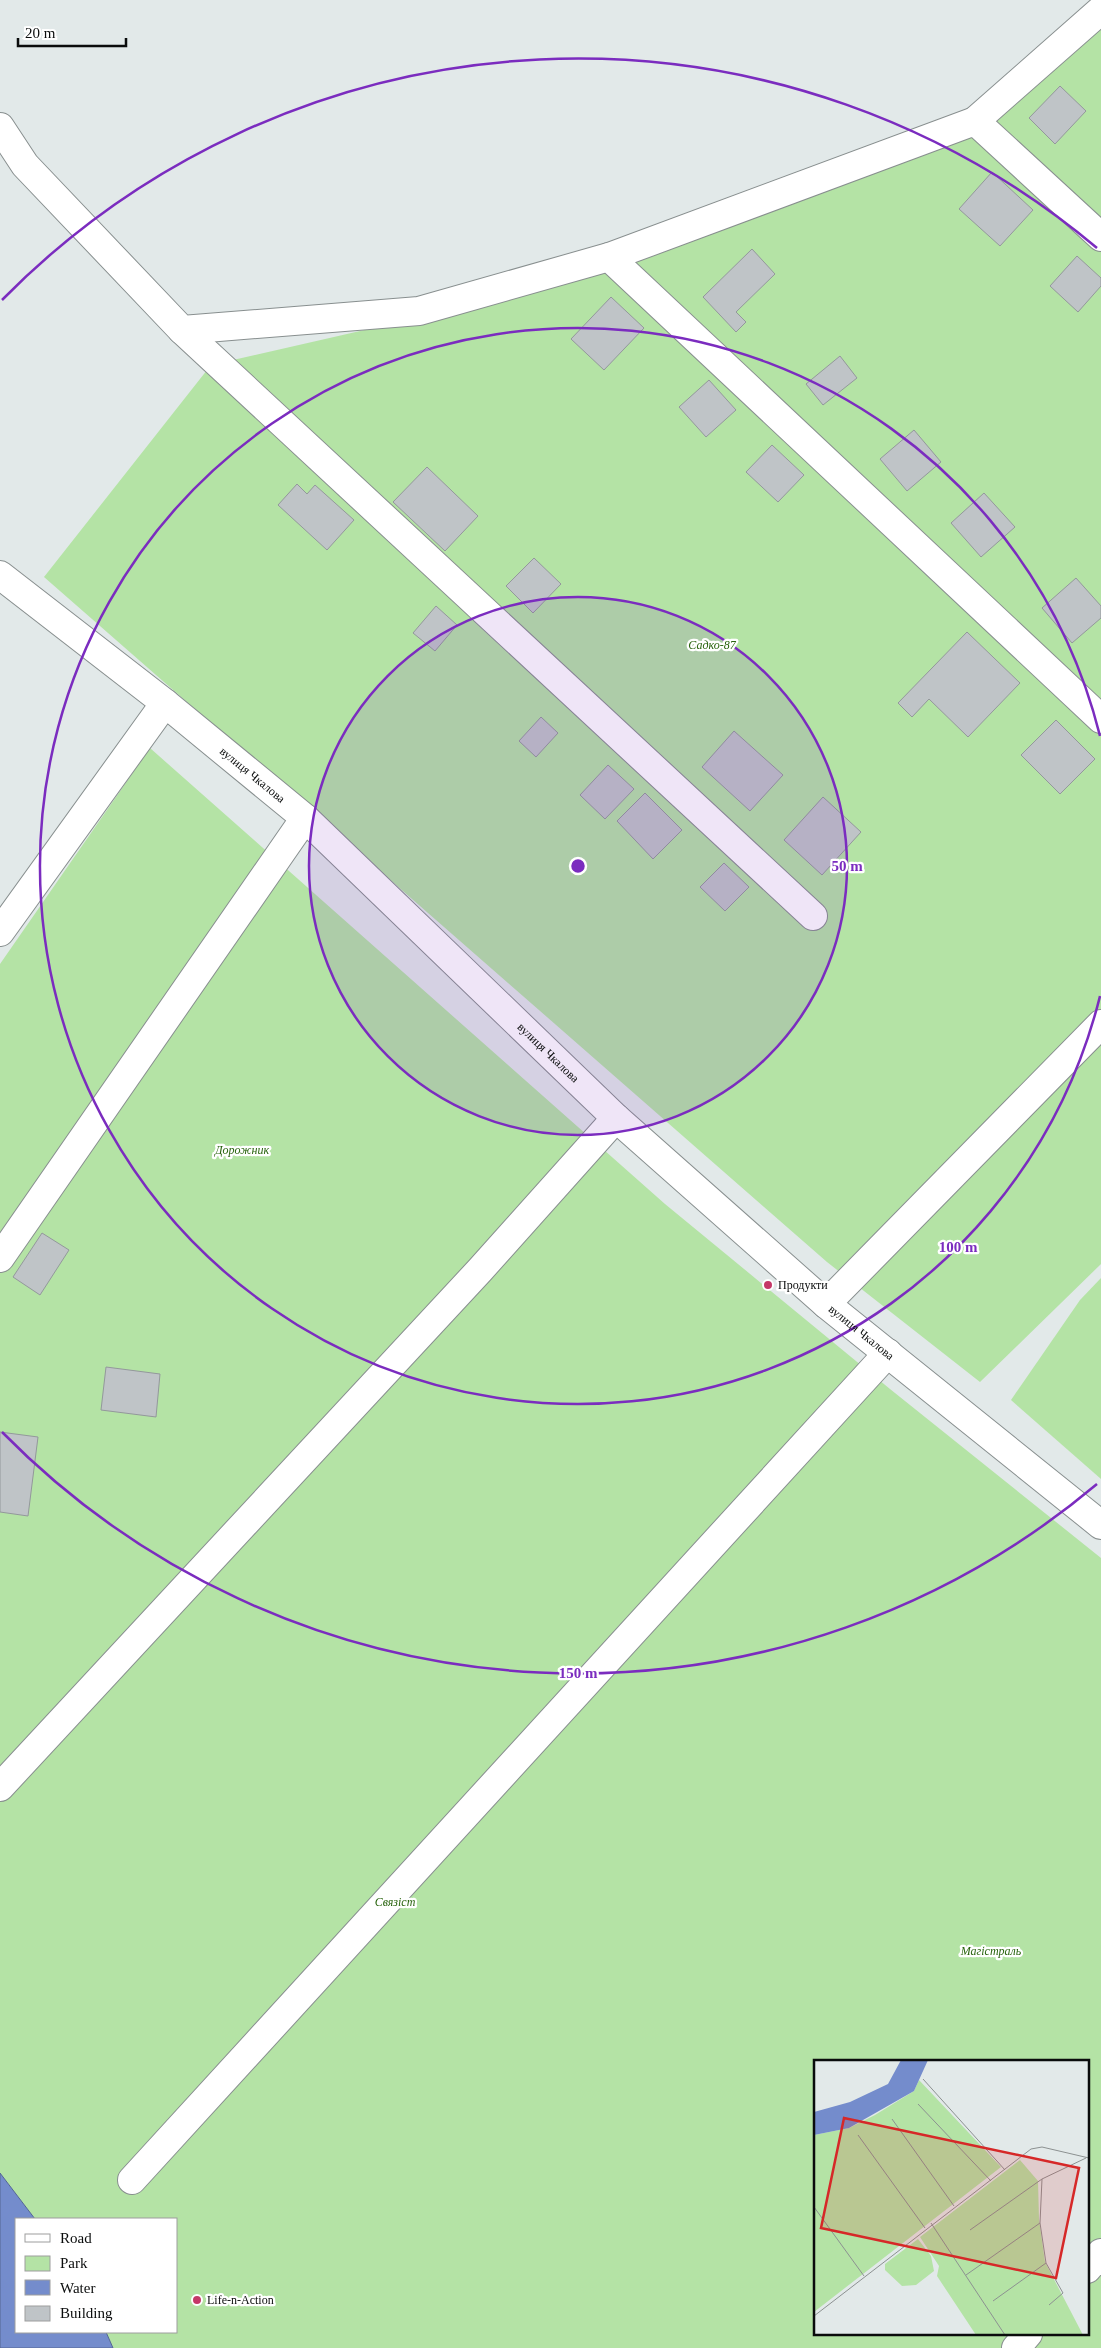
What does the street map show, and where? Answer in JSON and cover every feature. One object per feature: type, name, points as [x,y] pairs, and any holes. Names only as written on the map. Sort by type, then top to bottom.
[{"type":"street","points":[[182,330],[420,311],[609,257],[975,121],[1101,10]]},
{"type":"street","points":[[975,121],[1101,237]]},
{"type":"street","points":[[0,127],[25,165],[182,330],[813,916]]},
{"type":"street","points":[[609,257],[1101,719]]},
{"type":"street","name":"вулиця Чкалова","points":[[0,575],[165,703],[305,818],[616,1118],[826,1304],[1101,1525]]},
{"type":"street","points":[[0,932],[165,703]]},
{"type":"street","points":[[0,1258],[305,818]]},
{"type":"street","points":[[826,1304],[1101,1024]]},
{"type":"street","points":[[0,1787],[480,1270],[616,1118]]},
{"type":"street","points":[[132,2180],[888,1353]]},
{"type":"street","points":[[1088,2268],[1101,2254]]},
{"type":"street","points":[[1016,2348],[1026,2336]]},
{"type":"green space","name":"Садко-87","points":[[1101,27],[1101,1264],[980,1382],[827,1262],[44,577],[211,365],[566,284],[972,137]]},
{"type":"green space","name":"Связіст","points":[[150,748],[665,1204],[890,1389],[1101,1558],[1101,2348],[113,2348],[106,2333],[178,2333],[178,2218],[34,2218],[0,2173],[0,964]]},
{"type":"green space","points":[[1101,1278],[1101,1479],[1011,1400],[1080,1300]]},
{"type":"water","points":[[0,2173],[34,2218],[15,2218],[15,2333],[106,2333],[113,2348],[0,2348]]},
{"type":"building","points":[[1060,86],[1086,111],[1055,144],[1029,118]]},
{"type":"building","points":[[992,172],[1033,210],[1000,246],[959,209]]},
{"type":"building","points":[[752,249],[775,274],[736,312],[746,322],[736,332],[703,297]]},
{"type":"building","points":[[1077,256],[1101,278],[1101,286],[1078,312],[1050,286]]},
{"type":"building","points":[[611,297],[644,328],[604,370],[571,339]]},
{"type":"building","points":[[840,356],[857,378],[823,405],[806,384]]},
{"type":"building","points":[[709,380],[736,410],[706,437],[679,407]]},
{"type":"building","points":[[914,430],[941,462],[907,491],[880,459]]},
{"type":"building","points":[[772,445],[804,475],[778,502],[746,472]]},
{"type":"building","points":[[427,467],[478,516],[445,551],[393,502]]},
{"type":"building","points":[[297,484],[307,494],[315,485],[354,520],[327,550],[278,505]]},
{"type":"building","points":[[984,493],[1015,527],[981,557],[951,523]]},
{"type":"building","points":[[534,558],[561,584],[533,613],[506,586]]},
{"type":"building","points":[[1076,578],[1101,606],[1101,618],[1072,643],[1042,608]]},
{"type":"building","points":[[436,606],[457,625],[435,651],[413,633]]},
{"type":"building","points":[[967,632],[1020,683],[968,737],[929,699],[912,717],[898,703]]},
{"type":"building","points":[[541,717],[558,733],[536,757],[519,741]]},
{"type":"building","points":[[1056,720],[1095,759],[1060,794],[1021,755]]},
{"type":"building","points":[[734,731],[783,775],[750,811],[702,767]]},
{"type":"building","points":[[608,765],[634,789],[605,819],[580,795]]},
{"type":"building","points":[[645,793],[682,830],[653,859],[617,821]]},
{"type":"building","points":[[823,797],[861,832],[822,875],[784,840]]},
{"type":"building","points":[[724,863],[749,887],[725,911],[700,887]]},
{"type":"building","points":[[42,1233],[69,1250],[40,1295],[13,1277]]},
{"type":"building","points":[[106,1367],[160,1374],[156,1417],[101,1410]]},
{"type":"building","points":[[0,1432],[38,1437],[28,1516],[0,1512]]},
{"type":"place","name":"Продукти","points":[[768,1285]]},
{"type":"place","name":"Life-n-Action","points":[[197,2300]]},
{"type":"park label","name":"Дорожник","points":[[242,1150]]},
{"type":"park label","name":"Магістраль","points":[[991,1951]]}]
